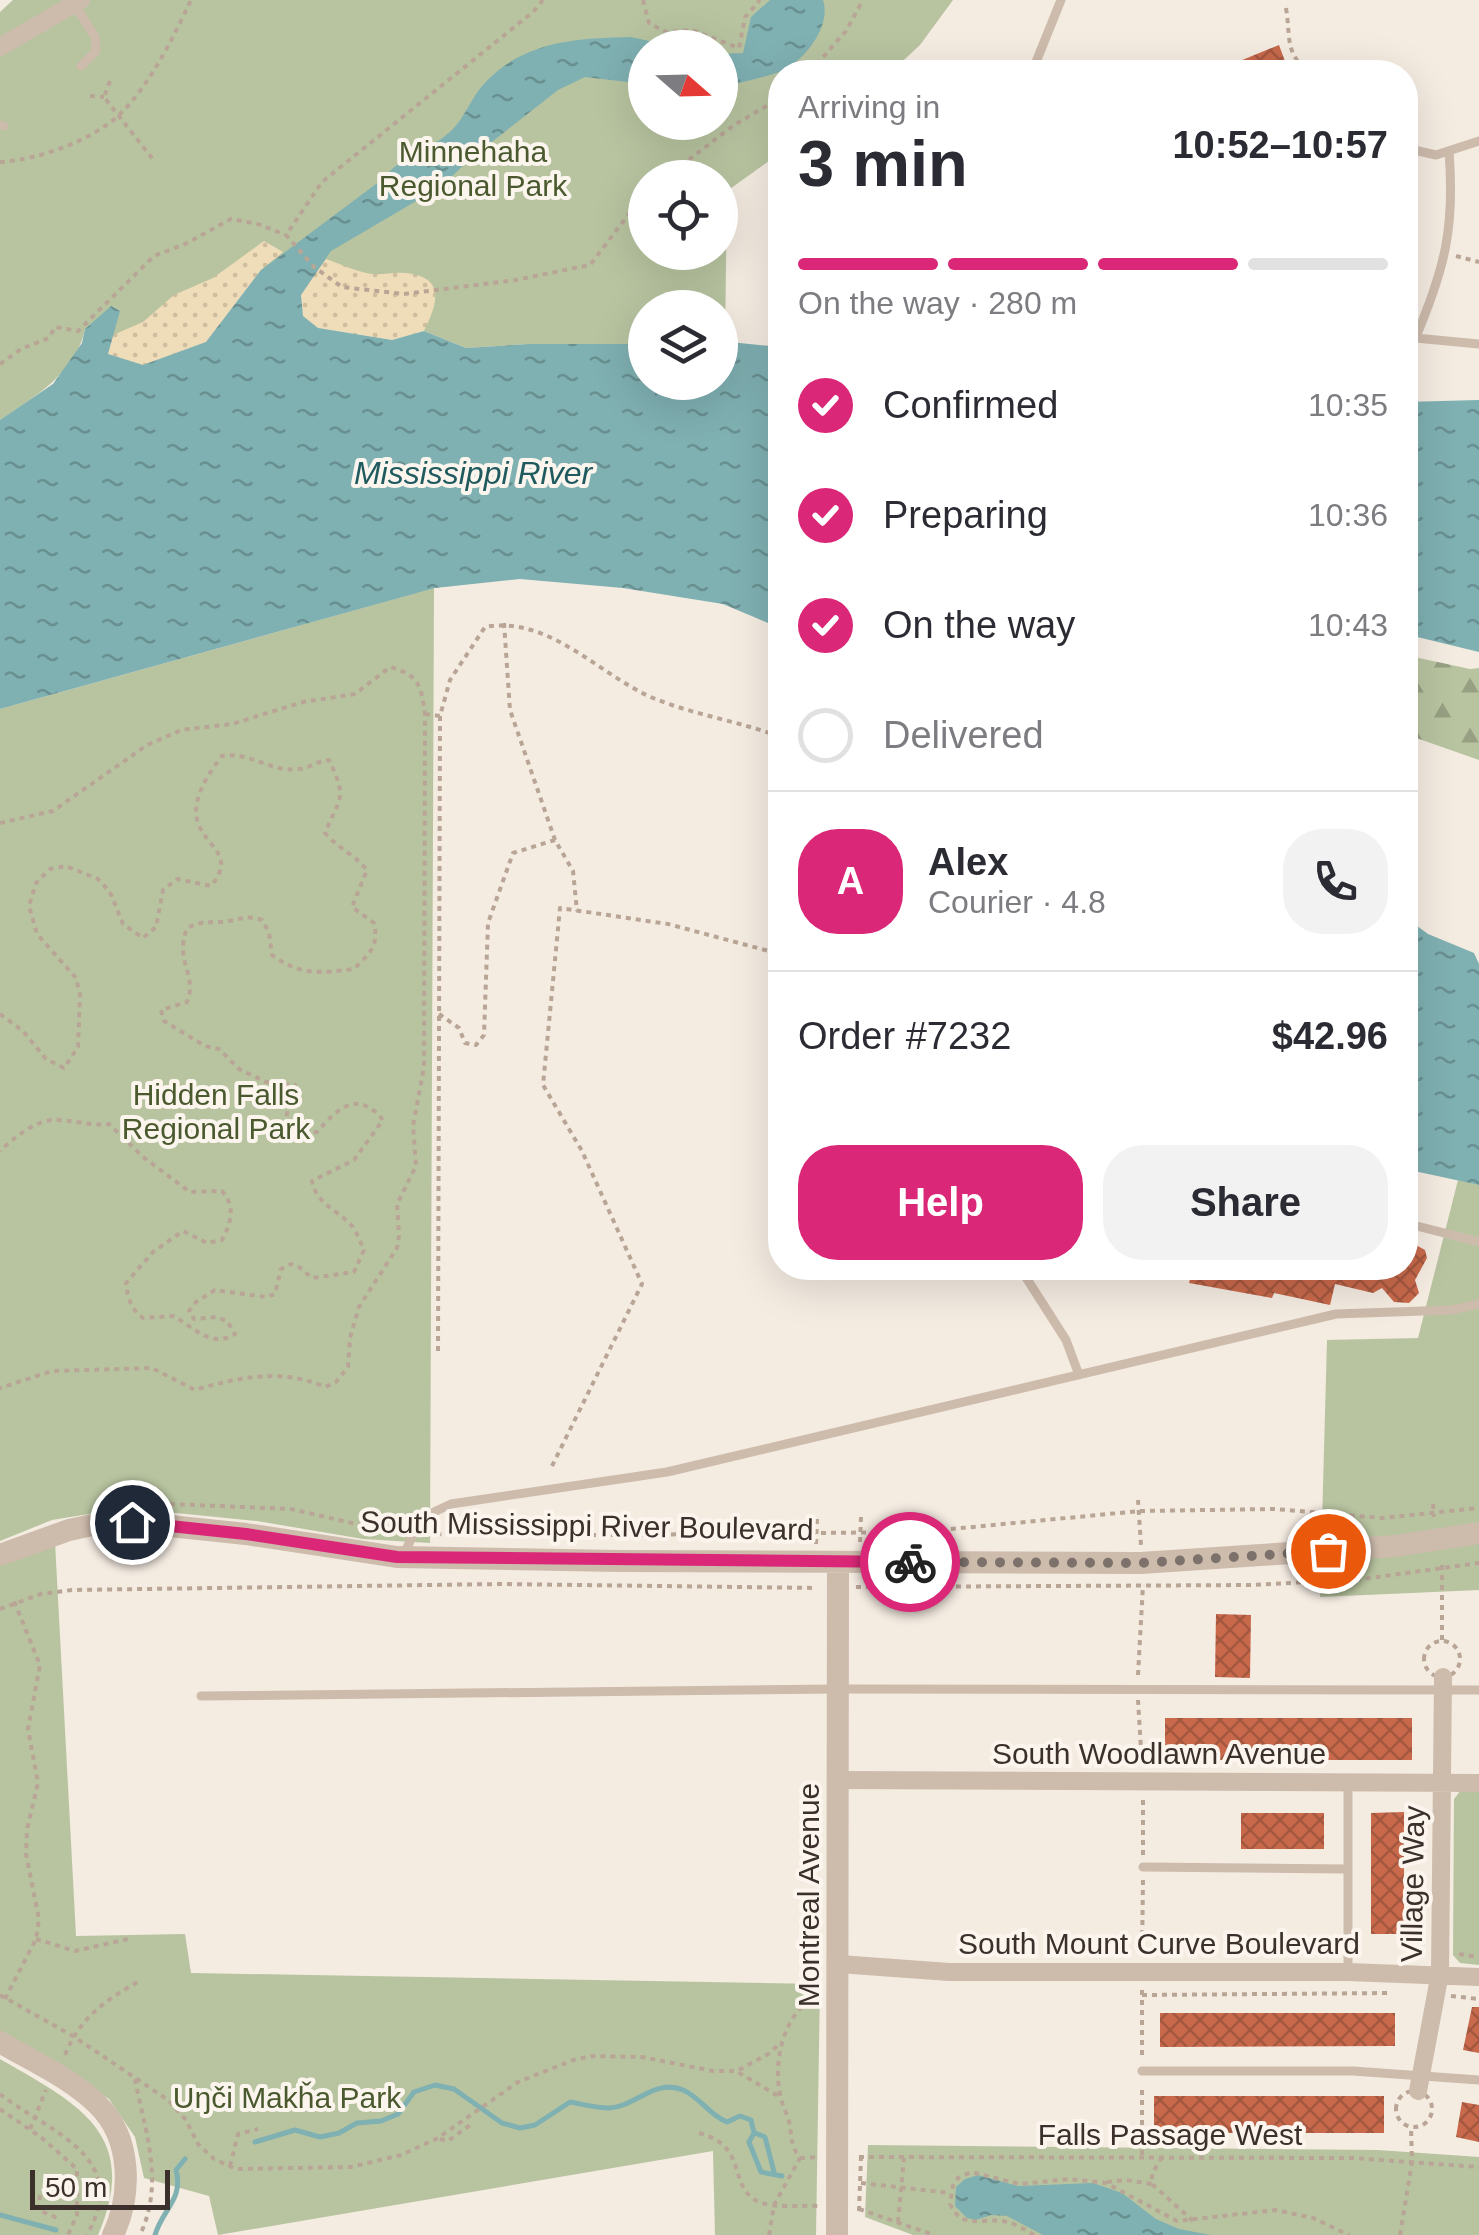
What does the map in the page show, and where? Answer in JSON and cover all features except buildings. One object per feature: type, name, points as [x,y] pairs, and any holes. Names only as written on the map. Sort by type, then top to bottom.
[{"type":"street","points":[[0,47],[78,2]]},
{"type":"street","name":"South Mississippi River Boulevard","points":[[0,1555],[69,1530],[132,1522],[403,1557],[838,1562],[1141,1563],[1395,1546],[1479,1534]]},
{"type":"street","name":"Montreal Avenue","points":[[837,2233],[838,1562]]},
{"type":"street","name":"Village Way","points":[[1420,2083],[1440,1973],[1443,1684]]},
{"type":"street","name":"South Woodlawn Avenue","points":[[838,1780],[1479,1783]]},
{"type":"street","name":"South Mount Curve Boulevard","points":[[840,1964],[948,1972],[1440,1973],[1479,1978]]},
{"type":"street","points":[[0,2042],[84,2093],[102,2108],[112,2124],[125,2163],[127,2188],[113,2235]]},
{"type":"lane","points":[[1037,60],[1061,0]]},
{"type":"lane","points":[[78,2],[95,37],[96,52],[80,66]]},
{"type":"lane","points":[[1418,151],[1436,155],[1479,141]]},
{"type":"lane","points":[[1418,323],[1436,290],[1447,254],[1449,151]]},
{"type":"lane","points":[[1418,339],[1479,344]]},
{"type":"lane","points":[[1418,1226],[1479,1242]]},
{"type":"lane","points":[[1027,1280],[1066,1340],[1079,1375]]},
{"type":"lane","points":[[403,1557],[421,1518],[452,1504],[666,1472],[1336,1314],[1452,1310],[1479,1304]]},
{"type":"lane","points":[[201,1696],[1138,1691],[1443,1684],[1479,1690]]},
{"type":"lane","points":[[1348,1782],[1348,1972]]},
{"type":"lane","points":[[1143,1867],[1347,1868]]},
{"type":"lane","points":[[1142,2071],[1280,2069],[1420,2083],[1479,2080]]},
{"type":"path","points":[[0,162],[17,162],[62,150],[120,115],[145,82],[191,0]]},
{"type":"path","points":[[286,235],[322,182],[543,0]]},
{"type":"path","points":[[643,0],[649,22],[666,32],[692,30],[739,48],[745,18],[760,0]]},
{"type":"path","points":[[821,60],[846,31],[863,0]]},
{"type":"path","points":[[1286,8],[1294,60]]},
{"type":"path","points":[[104,97],[110,81]]},
{"type":"path","points":[[90,96],[104,97],[155,162]]},
{"type":"path","points":[[688,160],[768,105]]},
{"type":"path","points":[[0,364],[21,348],[48,338],[54,327],[78,331],[154,256],[231,219],[286,235],[314,267],[342,287],[404,294],[516,280],[590,264],[628,213]]},
{"type":"path","points":[[1447,254],[1479,262]]},
{"type":"path","points":[[504,623],[510,710],[555,840],[573,871],[577,910]]},
{"type":"path","points":[[438,1351],[440,716],[450,680],[485,627],[504,623],[565,645],[651,697],[768,732]]},
{"type":"path","points":[[0,823],[53,811],[147,745],[180,730],[232,724],[303,702],[355,694],[390,668],[408,672],[421,688],[426,714],[424,1068],[413,1126],[416,1166],[397,1204],[396,1248],[359,1308],[350,1338],[348,1367],[336,1382],[325,1387],[264,1373],[196,1390],[152,1368],[52,1371],[0,1388]]},
{"type":"path","points":[[426,714],[440,716]]},
{"type":"path","points":[[0,1014],[23,1030],[46,1058],[64,1068],[78,1047],[80,995],[76,978],[38,934],[30,906],[36,883],[50,869],[66,866],[98,879],[110,892],[123,924],[143,938],[156,928],[163,890],[177,880],[211,886],[219,876],[222,865],[214,844],[198,822],[206,776],[222,756],[240,753],[262,764],[300,770],[316,761],[329,760],[342,802],[326,833],[339,849],[358,858],[367,870],[352,907],[374,924],[378,940],[372,950],[354,969],[322,973],[290,969],[272,955],[269,932],[262,920],[247,915],[230,922],[202,920],[187,928],[180,946],[192,989],[187,1002],[161,1010],[164,1021],[204,1046],[219,1049],[239,1069],[266,1082],[294,1085],[296,1095],[289,1103],[286,1119],[307,1133],[317,1132],[334,1112],[352,1103],[372,1107],[383,1120],[354,1160],[312,1181],[313,1189],[328,1208],[353,1226],[364,1250],[359,1268],[312,1278],[291,1264],[281,1269],[275,1294],[266,1297],[215,1290],[196,1302],[190,1311],[194,1318],[228,1321],[235,1334],[224,1340],[198,1334],[173,1316],[143,1318],[132,1310],[126,1283],[183,1230],[208,1243],[222,1240],[232,1209],[228,1198],[222,1191],[190,1192],[109,1124],[92,1126],[53,1119],[18,1134],[0,1150]]},
{"type":"path","points":[[439,1014],[459,1028],[465,1043],[476,1045],[484,1035],[488,922],[514,853],[555,840]]},
{"type":"path","points":[[552,1466],[642,1284],[582,1151],[543,1085],[560,908],[668,924],[768,951]]},
{"type":"path","points":[[1031,1286],[1038,1280]]},
{"type":"path","points":[[1274,1499],[1275,1509]]},
{"type":"path","points":[[1138,1500],[1140,1512]]},
{"type":"path","points":[[1433,1504],[1434,1515]]},
{"type":"path","points":[[490,1536],[817,1535],[920,1532],[1140,1512],[1275,1509],[1382,1518],[1479,1508]]},
{"type":"path","points":[[860,1532],[861,1518]]},
{"type":"path","points":[[817,1519],[817,1535]]},
{"type":"path","points":[[503,1536],[504,1526]]},
{"type":"path","points":[[429,1528],[438,1534],[476,1536]]},
{"type":"path","points":[[0,1609],[14,1601],[72,1590],[500,1584],[838,1590],[1143,1587],[1363,1580],[1479,1562]]},
{"type":"path","points":[[1442,1640],[1443,1568]]},
{"type":"path","points":[[1143,1587],[1138,1691],[1144,1782],[1143,1867]]},
{"type":"path","points":[[14,1601],[40,1665],[28,1729],[38,1783],[27,1829],[26,1854],[39,1919],[36,1939],[2,1997],[73,2036],[168,2100],[186,2120],[198,2144],[214,2159],[236,2169],[351,2166],[401,2155],[438,2138],[495,2096],[539,2072],[594,2056],[642,2057],[714,2072],[736,2071],[781,2043],[802,2004],[816,1995]]},
{"type":"path","points":[[36,1939],[75,1951],[128,1940]]},
{"type":"path","points":[[63,2060],[73,2036],[90,2013],[141,1980]]},
{"type":"path","points":[[1142,1995],[1399,1994]]},
{"type":"path","points":[[1437,1994],[1479,1999]]},
{"type":"path","points":[[769,2235],[774,2204],[800,2158],[790,2143],[788,2119],[780,2097],[781,2043]]},
{"type":"path","points":[[736,2071],[780,2097]]},
{"type":"path","points":[[1142,2071],[1142,2157]]},
{"type":"path","points":[[135,2078],[152,2158],[152,2200],[140,2235]]},
{"type":"path","points":[[30,2129],[45,2090]]},
{"type":"path","points":[[0,2094],[72,2140],[85,2154],[100,2201],[87,2235]]},
{"type":"path","points":[[0,2109],[78,2169],[77,2214],[68,2235]]},
{"type":"path","points":[[438,2138],[448,2142],[473,2123]]},
{"type":"path","points":[[1400,2235],[1412,2162],[1412,2126]]},
{"type":"path","points":[[230,2166],[238,2134],[258,2128]]},
{"type":"path","points":[[699,2133],[717,2140],[731,2153],[747,2194],[774,2204]]},
{"type":"path","name":"Falls Passage West","points":[[861,2183],[862,2157],[1353,2158],[1479,2168]]},
{"type":"path","points":[[1152,2184],[1152,2174],[1162,2157]]},
{"type":"path","points":[[898,2222],[904,2158]]},
{"type":"path","points":[[1034,2235],[1004,2221],[975,2223],[960,2218],[952,2210],[950,2193],[958,2178],[971,2172],[1020,2184],[1069,2179],[1152,2184],[1193,2221]]},
{"type":"path","points":[[1106,2182],[1177,2221],[1276,2210],[1314,2218],[1350,2235]]},
{"type":"path","points":[[934,2235],[860,2209],[861,2183],[950,2193]]},
{"type":"path","points":[[40,2195],[38,2210],[60,2219]]},
{"type":"green space","name":"Minnehaha Regional Park","points":[[13,0],[953,0],[904,60],[768,60],[768,162],[738,183],[738,160],[628,160],[628,270],[726,270],[726,290],[628,290],[628,344],[466,348],[424,331],[353,333],[317,328],[300,295],[261,270],[206,342],[143,365],[107,354],[85,329],[73,359],[39,393],[0,420],[0,12]]},
{"type":"green space","name":"Hidden Falls Regional Park","points":[[434,588],[430,1543],[363,1539],[257,1521],[126,1508],[52,1520],[0,1541],[0,709]]},
{"type":"green space","points":[[1418,658],[1479,668],[1479,760],[1418,739]]},
{"type":"green space","points":[[1458,1180],[1479,1185],[1479,1590],[1320,1597],[1327,1340],[1418,1338]]},
{"type":"green space","name":"Uŋči Makȟa Park","points":[[55,1542],[76,1936],[185,1934],[191,1973],[820,1984],[816,2235],[715,2235],[713,2151],[218,2235],[209,2196],[144,2178],[135,2137],[109,2099],[0,2031],[0,1565]]},
{"type":"green space","points":[[1461,1790],[1479,1790],[1479,1965],[1460,1963],[1453,1955],[1454,1799]]},
{"type":"green space","points":[[0,2059],[76,2107],[94,2125],[106,2146],[112,2171],[110,2200],[98,2235],[0,2235]]},
{"type":"green space","points":[[868,2145],[1378,2150],[1479,2157],[1479,2235],[913,2235],[865,2217]]},
{"type":"sand","points":[[264,241],[283,252],[261,270],[206,342],[143,365],[107,354],[113,335],[143,322],[174,295],[213,278]]},
{"type":"sand","points":[[326,259],[366,273],[405,273],[428,280],[435,302],[424,331],[392,340],[317,328],[303,316],[300,295]]},
{"type":"water","points":[[770,0],[823,0],[821,28],[798,60],[768,60],[768,75],[738,83],[738,53],[743,53],[751,17]]},
{"type":"water","name":"Mississippi River","points":[[628,37],[628,82],[585,77],[558,90],[442,186],[331,251],[301,295],[303,316],[318,328],[392,340],[424,331],[466,348],[628,344],[628,400],[738,400],[738,343],[768,346],[768,623],[723,604],[623,588],[520,579],[435,588],[0,709],[0,420],[53,384],[82,343],[85,329],[111,306],[120,311],[108,354],[143,365],[206,342],[261,270],[399,164],[444,137],[497,71],[532,51],[570,41]]},
{"type":"water","points":[[1479,400],[1479,652],[1418,637],[1418,402]]},
{"type":"water","points":[[1418,927],[1474,953],[1479,964],[1479,1185],[1418,1172]]},
{"type":"water","points":[[978,2175],[1018,2186],[1093,2183],[1122,2193],[1156,2219],[1179,2229],[1211,2235],[1043,2235],[1007,2216],[967,2218],[955,2206],[956,2187]]},
{"type":"waterway","points":[[255,2142],[295,2130],[320,2137],[357,2123],[381,2121],[398,2114],[414,2092],[435,2085],[454,2089],[502,2123],[520,2128],[535,2125],[570,2102],[609,2108],[654,2090],[673,2087],[689,2093],[727,2122],[740,2116],[751,2120],[754,2133],[749,2142],[761,2172],[782,2176]]},
{"type":"waterway","points":[[755,2133],[765,2137],[774,2172]]},
{"type":"waterway","points":[[155,2235],[175,2197],[176,2170],[185,2159]]},
{"type":"waterway","points":[[0,2215],[56,2230]]},
{"type":"way so far","points":[[910,1562],[1141,1563],[1328,1551]]},
{"type":"route","points":[[132,1522],[246,1534],[397,1557],[910,1562]]}]
